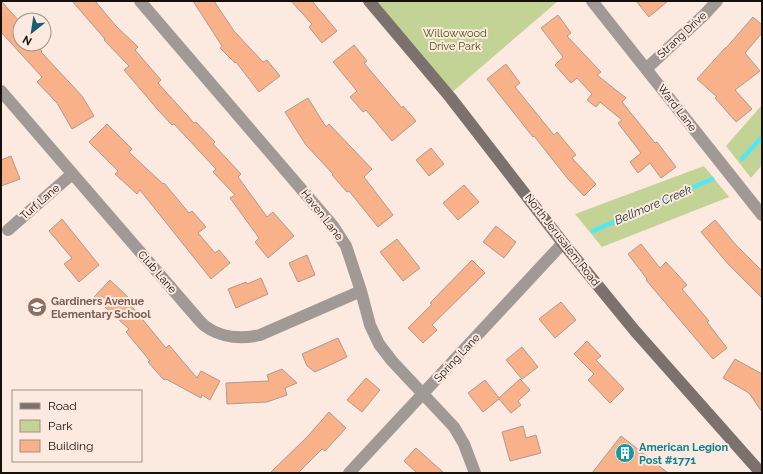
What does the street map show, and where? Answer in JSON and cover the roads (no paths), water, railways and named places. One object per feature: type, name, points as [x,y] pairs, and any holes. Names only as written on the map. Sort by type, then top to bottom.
[{"type":"main road","name":"North Jerusalem Road","points":[[369,1],[450,97],[563,244],[635,331],[761,473]]},
{"type":"street","name":"Haven Lane","points":[[140,1],[333,226],[346,246],[370,325],[379,344],[392,361],[454,427],[464,444],[475,473]]},
{"type":"street","name":"Ward Lane","points":[[592,1],[762,215]]},
{"type":"street","name":"Strang Drive","points":[[646,69],[717,1]]},
{"type":"street","name":"Club Lane","points":[[1,91],[192,312],[205,326],[219,334],[246,338],[260,335],[361,292]]},
{"type":"street","name":"Turf Lane","points":[[8,230],[72,174]]},
{"type":"street","name":"Spring Lane","points":[[349,473],[563,244]]},
{"type":"waterway","name":"Bellmore Creek","points":[[742,159],[762,137]]},
{"type":"waterway","name":"Bellmore Creek","points":[[593,231],[712,179]]},
{"type":"place","name":"Gardiners Avenue Elementary School","points":[[37,307]]},
{"type":"place","name":"American Legion Post #1771","points":[[625,453]]},
{"type":"park label","name":"Willowwood Drive Park","points":[[455,39]]}]
